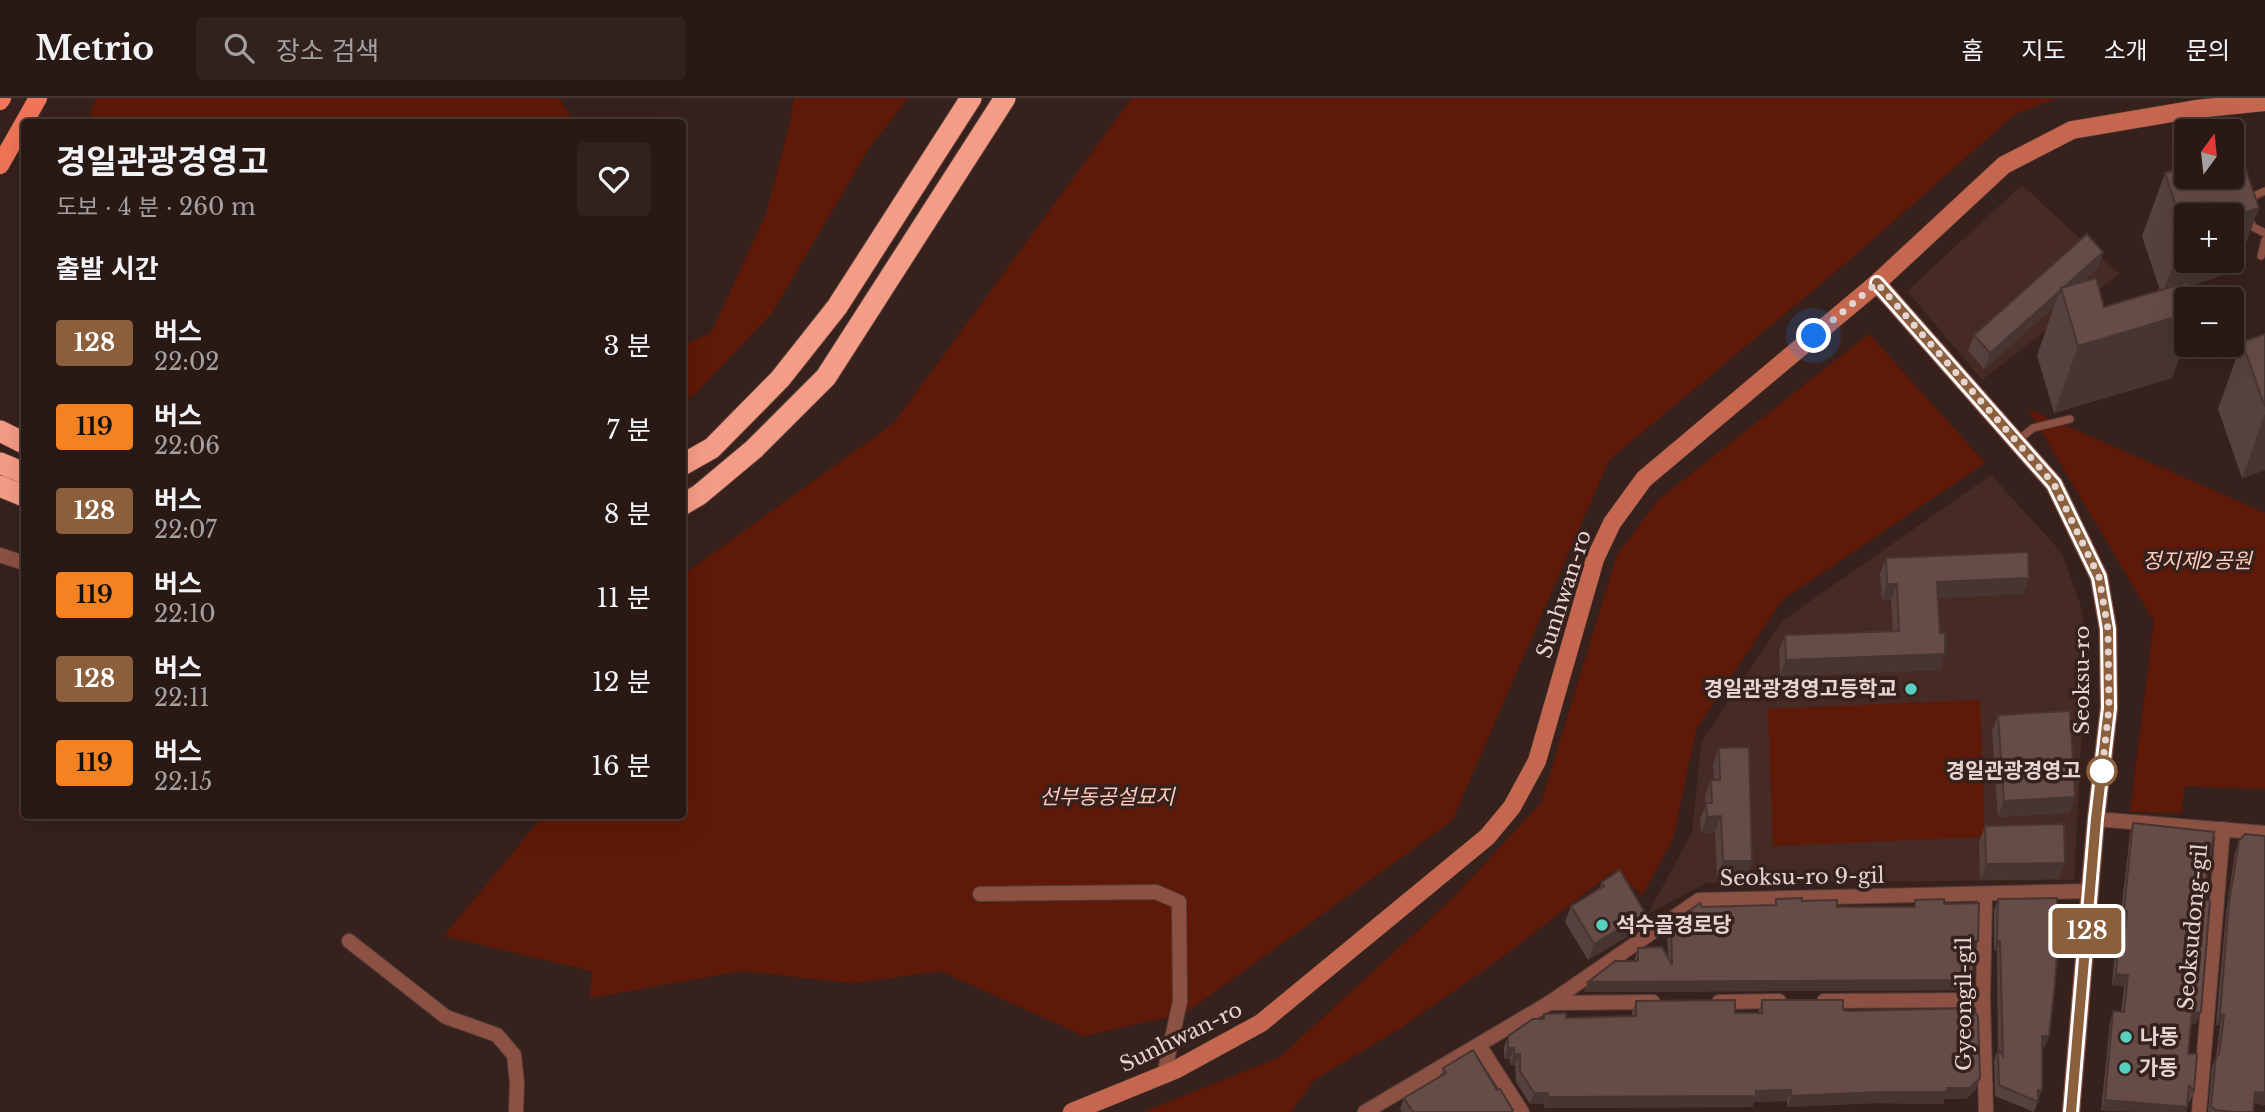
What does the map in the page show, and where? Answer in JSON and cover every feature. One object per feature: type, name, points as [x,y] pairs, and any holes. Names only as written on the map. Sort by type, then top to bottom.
[{"type":"highway","points":[[686,463],[712,448],[780,379],[837,307],[971,98]]},
{"type":"highway","points":[[686,503],[754,449],[826,376],[1005,98]]},
{"type":"highway","points":[[0,431],[21,442]]},
{"type":"highway","points":[[0,463],[21,472]]},
{"type":"highway","points":[[0,486],[21,495]]},
{"type":"main road","points":[[25,119],[37,98]]},
{"type":"main road","name":"Sunhwan-ro","points":[[1072,1112],[1211,1052],[1261,1023],[1487,836],[1512,807],[1537,761],[1595,559],[1612,523],[1644,479],[1877,283],[2004,165],[2072,130],[2196,109],[2265,102]]},
{"type":"main road","points":[[0,165],[21,127]]},
{"type":"street","name":"Seoksu-ro","points":[[1877,283],[2054,484],[2099,577],[2108,629],[2109,708],[2096,819],[2071,1112]]},
{"type":"street","points":[[0,555],[21,562]]},
{"type":"street","points":[[2096,819],[2265,833]]},
{"type":"street","name":"Seoksudong-gil","points":[[2199,1112],[2222,829]]},
{"type":"street","name":"Seoksu-ro 9-gil","points":[[1365,1112],[1387,1107],[1479,1045],[1549,1003],[1699,900],[2091,891]]},
{"type":"street","points":[[980,894],[1156,892],[1179,902],[1180,1002],[1164,1074]]},
{"type":"street","name":"Gyeongil-gil","points":[[1985,895],[1983,1000],[1986,1112]]},
{"type":"street","points":[[349,941],[446,1017],[497,1034],[514,1055],[516,1112]]},
{"type":"street","points":[[1699,1002],[1983,1000]]},
{"type":"street","points":[[1549,1003],[1671,1002]]},
{"type":"street","points":[[1479,1045],[1522,1112]]},
{"type":"lane","points":[[2265,191],[2251,200],[2247,214],[2253,227],[2265,233]]},
{"type":"lane","points":[[2261,256],[2265,240]]},
{"type":"lane","points":[[2017,442],[2033,428],[2070,419]]},
{"type":"shaded area","points":[[2022,185],[2119,274],[1982,380],[1907,291]]},
{"type":"shaded area","name":"경일관광경영고등학교","points":[[1991,475],[2062,553],[2080,604],[2087,634],[2074,880],[1707,883],[1648,914],[1692,832],[1701,743],[1782,621]]},
{"type":"green space","points":[[96,98],[559,98],[572,119],[88,119]]},
{"type":"green space","points":[[794,98],[908,98],[869,148],[772,313],[695,394],[686,398],[686,344],[711,333],[766,214]]},
{"type":"green space","name":"선부동공설묘지","points":[[1132,98],[2058,98],[2015,114],[1852,258],[1609,460],[1452,821],[1185,1013],[1084,1036],[941,971],[853,983],[742,971],[590,998],[592,971],[444,936],[541,819],[686,819],[686,573],[894,423]]},
{"type":"green space","points":[[1869,334],[1985,463],[1782,600],[1696,730],[1673,839],[1642,895],[1614,871],[1501,958],[1402,1027],[1314,1080],[1291,1112],[1144,1112],[1280,1057],[1451,900],[1541,803],[1617,555],[1658,500]]},
{"type":"green space","name":"정지제2공원","points":[[2028,409],[2265,513],[2265,789],[2185,786],[2181,813],[2130,812],[2154,621]]},
{"type":"green space","points":[[1980,700],[1985,837],[1773,846],[1768,709]]},
{"type":"building","points":[[2244,164],[2259,208],[2244,213],[2244,203],[2175,203],[2165,173],[2174,170],[2174,189],[2244,189]]},
{"type":"building","points":[[2087,234],[2103,252],[1990,353],[1974,335]]},
{"type":"building","points":[[2096,278],[2104,307],[2188,282],[2189,287],[2174,287],[2174,318],[2078,346],[2061,288]]},
{"type":"building","points":[[2265,334],[2265,407],[2244,348],[2244,341]]},
{"type":"building","points":[[2028,552],[2029,578],[1937,582],[1940,633],[1945,633],[1945,654],[1786,660],[1785,635],[1899,631],[1897,584],[1887,584],[1886,558]]},
{"type":"building","points":[[2070,711],[2075,797],[2004,801],[1998,715]]},
{"type":"building","points":[[1749,747],[1752,861],[1723,861],[1721,816],[1707,817],[1706,803],[1712,803],[1711,780],[1720,780],[1719,748]]},
{"type":"building","points":[[2133,823],[2214,832],[2204,900],[2210,901],[2201,1012],[2192,1014],[2188,1054],[2197,1054],[2194,1091],[2189,1086],[2187,1107],[2105,1100],[2113,1011],[2124,1012],[2128,975],[2116,974],[2118,950],[2123,950],[2127,911],[2124,910]]},
{"type":"building","points":[[2064,824],[2065,863],[1986,864],[1985,826]]},
{"type":"building","points":[[2245,834],[2265,836],[2265,1093],[2255,1092],[2253,1112],[2233,1112],[2215,1110],[2211,1106],[2224,1015],[2220,1014],[2229,903],[2239,841]]},
{"type":"building","points":[[1620,870],[1645,913],[1594,944],[1571,906],[1604,886],[1602,882]]},
{"type":"building","points":[[1802,898],[1802,901],[1837,900],[1837,907],[1915,907],[1915,900],[1944,899],[1944,904],[1979,903],[1973,980],[1588,982],[1615,961],[1638,961],[1638,948],[1662,947],[1672,965],[1671,923],[1700,903],[1702,907],[1776,905],[1776,899]]},
{"type":"building","points":[[2057,898],[2055,982],[2049,1036],[2042,1036],[2042,1090],[2038,1090],[2038,1102],[1999,1085],[1998,1049],[2003,1056],[2000,941],[1997,941],[1998,899]]},
{"type":"building","points":[[1735,1000],[1735,1013],[1762,1013],[1762,1000],[1843,1000],[1843,1010],[1849,1011],[1973,1008],[1978,1017],[1980,1078],[1970,1088],[1947,1088],[1947,1092],[1791,1096],[1791,1090],[1756,1091],[1756,1096],[1548,1097],[1548,1093],[1534,1093],[1520,1071],[1520,1054],[1514,1054],[1514,1048],[1508,1048],[1508,1036],[1533,1019],[1544,1019],[1544,1014],[1566,1013],[1566,1018],[1636,1016],[1636,1001]]},
{"type":"building","points":[[1473,1050],[1497,1090],[1500,1089],[1513,1110],[1413,1112],[1404,1098],[1446,1073],[1443,1068]]},
{"type":"bus line","name":"128","points":[[1877,283],[2054,484],[2099,577],[2108,629],[2109,708],[2096,819],[2071,1112]]},
{"type":"place","name":"경일관광경영고등학교","points":[[1911,689]]},
{"type":"place","name":"경일관광경영고","points":[[2102,771]]},
{"type":"place","name":"석수골경로당","points":[[1602,925]]},
{"type":"place","name":"나동","points":[[2126,1037]]},
{"type":"place","name":"가동","points":[[2125,1068]]},
{"type":"route","points":[[1814,336],[1877,283],[2054,484],[2099,577],[2108,629],[2109,708],[2102,771]]}]
